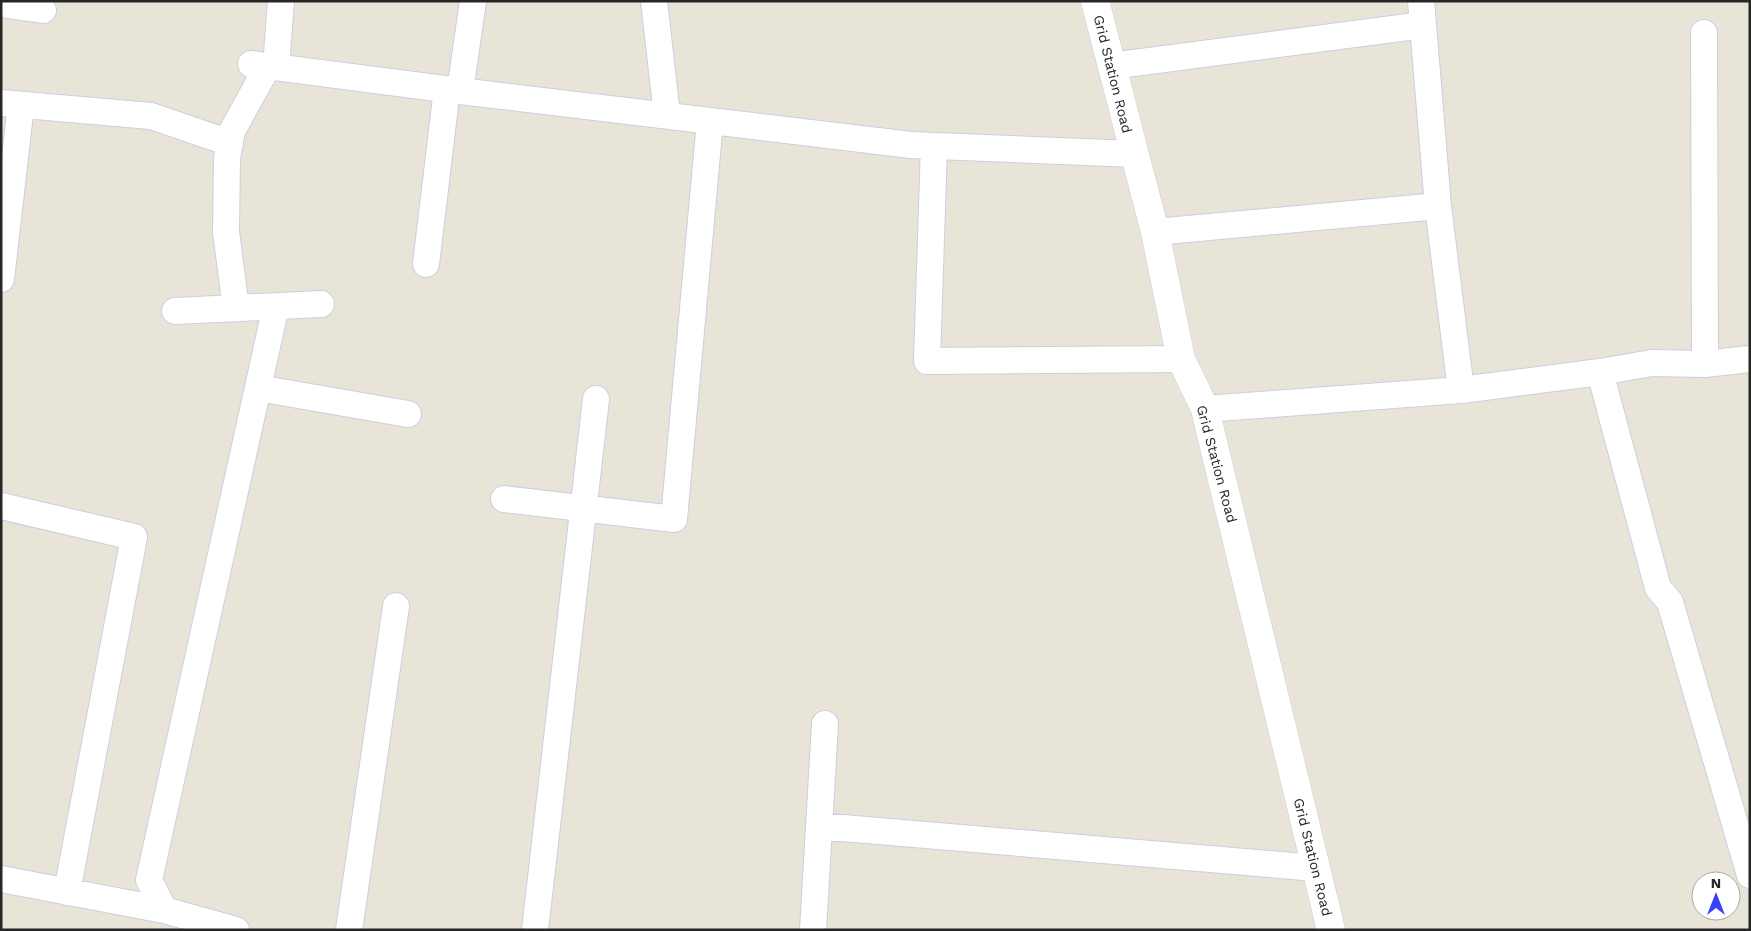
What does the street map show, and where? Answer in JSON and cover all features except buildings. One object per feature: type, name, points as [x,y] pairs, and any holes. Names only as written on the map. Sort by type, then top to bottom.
[{"type":"main road","name":"Grid Station Road","points":[[1095,1],[1155,232],[1180,359],[1205,409],[1331,930]]},
{"type":"street","points":[[236,308],[226,232],[227,158],[232,131],[265,66],[281,1]]},
{"type":"street","points":[[426,264],[454,90],[473,1]]},
{"type":"street","points":[[654,1],[667,115]]},
{"type":"street","points":[[1,4],[43,10]]},
{"type":"street","points":[[1112,66],[1422,13],[1438,206],[1461,390]]},
{"type":"street","points":[[1704,33],[1706,364]]},
{"type":"street","points":[[265,66],[911,145],[1134,154]]},
{"type":"street","points":[[1,279],[11,104],[151,116],[230,143]]},
{"type":"street","points":[[504,499],[674,519],[710,121]]},
{"type":"street","points":[[934,146],[927,361],[1180,359]]},
{"type":"street","points":[[1155,232],[1438,206]]},
{"type":"street","points":[[175,311],[321,304]]},
{"type":"street","points":[[164,910],[149,880],[276,306]]},
{"type":"street","points":[[1205,409],[1461,390],[1652,364],[1706,364],[1750,358]]},
{"type":"street","points":[[1600,372],[1658,588],[1670,602],[1750,875]]},
{"type":"street","points":[[258,388],[408,414]]},
{"type":"street","points":[[535,930],[596,400]]},
{"type":"street","points":[[1,506],[134,537],[67,892]]},
{"type":"street","points":[[349,930],[396,606]]},
{"type":"street","points":[[813,930],[825,724]]},
{"type":"street","points":[[819,826],[1316,868]]},
{"type":"street","points":[[1,879],[164,910],[236,930]]}]
